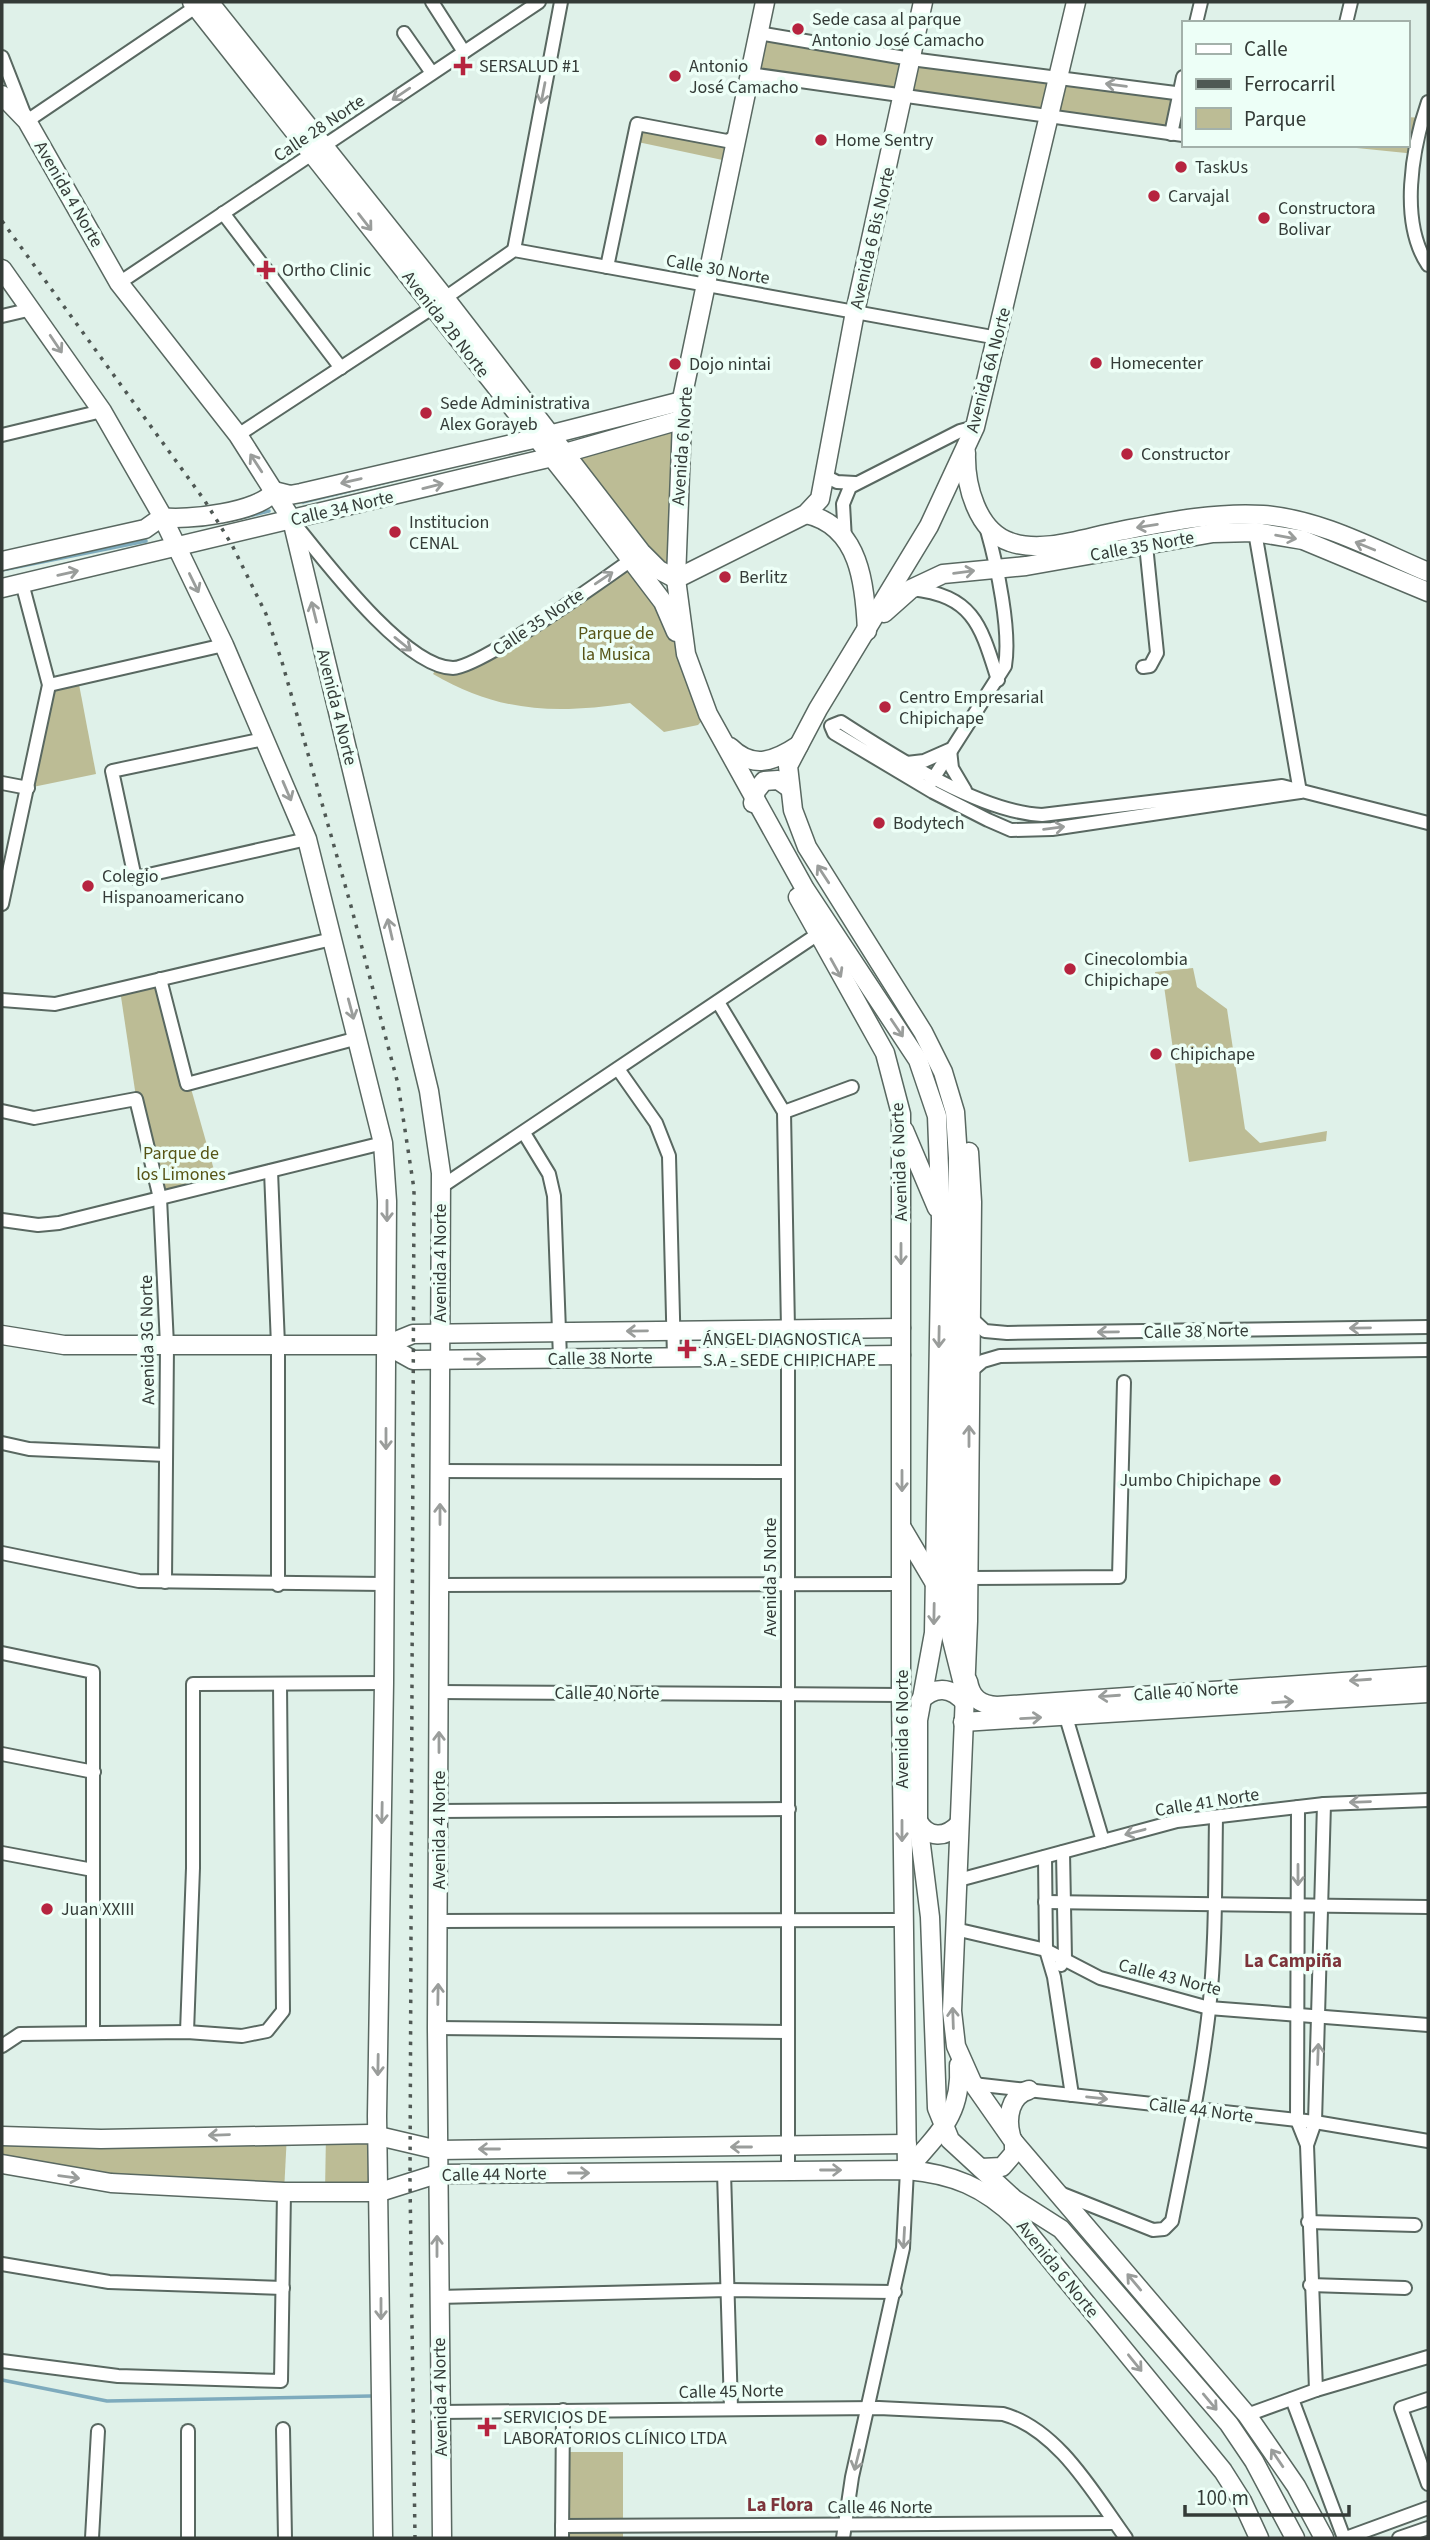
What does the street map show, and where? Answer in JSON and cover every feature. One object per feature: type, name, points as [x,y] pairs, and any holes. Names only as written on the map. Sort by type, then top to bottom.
[{"type":"main road","name":"Avenida 6 Norte","points":[[765,2],[733,143],[682,401],[676,579],[687,654],[708,714],[805,889],[913,1051],[924,1073],[939,1125],[941,1219],[934,1633],[920,1701],[918,1821],[930,1917],[934,2096],[950,2140],[1014,2199],[1056,2224],[1087,2256],[1229,2424],[1254,2461],[1295,2538]]},
{"type":"main road","name":"Avenida 6 Bis Norte","points":[[806,514],[820,499],[855,312],[923,2]]},
{"type":"main road","name":"Avenida 6A Norte","points":[[799,744],[929,526],[975,427],[1051,117],[1076,2]]},
{"type":"main road","name":"Avenida 2B Norte","points":[[200,3],[544,437],[642,552],[659,570],[676,579]]},
{"type":"main road","name":"Avenida 4 Norte","points":[[2,95],[27,121],[119,283],[238,435],[292,520],[429,1091],[440,1187],[437,2028],[442,2538]]},
{"type":"main road","points":[[2,269],[102,411],[162,517],[224,645],[307,839],[383,1143],[387,1201],[385,1584],[377,2135],[380,2192],[383,2538]]},
{"type":"main road","name":"Calle 34 Norte","points":[[274,491],[290,495],[544,437],[682,401]]},
{"type":"main road","name":"Calle 34 Norte","points":[[2,588],[559,455],[680,420]]},
{"type":"main road","points":[[966,450],[969,487],[988,530]]},
{"type":"main road","name":"Avenida 2B Norte","points":[[559,455],[663,602],[687,654]]},
{"type":"main road","points":[[2,561],[145,529],[162,517],[186,519],[214,514],[264,501],[274,491]]},
{"type":"main road","points":[[676,579],[806,514],[825,522],[845,540],[862,577],[867,631]]},
{"type":"main road","name":"Calle 35 Norte","points":[[988,530],[1010,542],[1034,545],[1214,516],[1266,516],[1308,523],[1428,572]]},
{"type":"main road","name":"Calle 35 Norte","points":[[867,631],[911,589],[943,574],[1026,566],[1213,533],[1255,532],[1303,540],[1428,592]]},
{"type":"main road","points":[[722,737],[736,753],[755,761],[775,760],[799,744]]},
{"type":"main road","points":[[799,744],[788,766],[788,787],[799,827],[813,859],[930,1044],[954,1076],[966,1118],[971,1202],[969,1578],[955,1881],[952,2011],[960,2090],[953,2113],[944,2128],[907,2170]]},
{"type":"main road","points":[[754,797],[764,781],[778,779],[788,787]]},
{"type":"main road","name":"Avenida 6 Norte","points":[[754,797],[754,810],[761,833],[885,1053],[895,1085],[901,1124],[901,1695],[907,2170],[942,2174],[975,2185],[997,2199],[1017,2219],[1223,2471],[1242,2501],[1259,2538]]},
{"type":"main road","points":[[804,908],[805,889]]},
{"type":"main road","points":[[930,1044],[950,1092],[957,1132],[951,1636],[965,1697]]},
{"type":"main road","points":[[901,1124],[941,1219]]},
{"type":"main road","name":"Calle 38 Norte","points":[[2,1335],[64,1345],[386,1345],[414,1334],[901,1328]]},
{"type":"main road","name":"Calle 38 Norte","points":[[386,1345],[413,1360],[901,1355]]},
{"type":"main road","points":[[902,1528],[935,1584]]},
{"type":"main road","name":"Calle 40 Norte","points":[[966,1671],[972,1695],[979,1702],[993,1706],[1428,1676]]},
{"type":"main road","points":[[920,1701],[934,1690],[943,1689],[965,1697]]},
{"type":"main road","name":"Calle 40 Norte","points":[[963,1722],[1428,1693]]},
{"type":"main road","points":[[918,1821],[922,1828],[937,1835],[946,1834],[959,1824]]},
{"type":"main road","points":[[903,1948],[930,1917]]},
{"type":"main road","points":[[958,2052],[973,2084],[1012,2139],[1247,2415],[1296,2486],[1324,2538]]},
{"type":"main road","points":[[981,2168],[1002,2166],[1014,2153],[1008,2125],[1014,2101],[1021,2092],[1029,2090]]},
{"type":"main road","name":"Calle 44 Norte","points":[[2,2136],[101,2139],[287,2134],[377,2135],[438,2150],[907,2144]]},
{"type":"main road","name":"Calle 44 Norte","points":[[2,2164],[110,2183],[284,2192],[380,2192],[438,2174],[907,2170]]},
{"type":"street","points":[[432,2],[464,52]]},
{"type":"street","name":"Calle 28 Norte","points":[[119,283],[539,2]]},
{"type":"street","points":[[238,435],[439,303],[513,250],[561,2]]},
{"type":"street","points":[[1196,21],[1201,2]]},
{"type":"street","points":[[1346,21],[1351,2]]},
{"type":"street","points":[[2,57],[27,121],[200,3]]},
{"type":"street","points":[[404,33],[432,73]]},
{"type":"street","points":[[750,74],[1177,135],[1181,93],[911,59],[758,33]]},
{"type":"street","points":[[1428,102],[1412,178],[1415,232],[1428,265]]},
{"type":"street","points":[[607,267],[637,124],[733,143]]},
{"type":"street","points":[[223,213],[341,368]]},
{"type":"street","name":"Calle 30 Norte","points":[[513,250],[998,338]]},
{"type":"street","points":[[2,316],[32,309]]},
{"type":"street","points":[[2,435],[102,411]]},
{"type":"street","points":[[824,475],[837,482],[855,483],[960,431],[975,427]]},
{"type":"street","points":[[845,540],[844,500],[855,483]]},
{"type":"street","name":"Calle 35 Norte","points":[[292,520],[387,631],[425,661],[439,667],[456,669],[485,657],[631,560]]},
{"type":"street","points":[[927,788],[998,680],[1006,658],[996,568],[988,530]]},
{"type":"street","points":[[1255,532],[1300,792]]},
{"type":"street","points":[[1143,667],[1150,666],[1157,653],[1146,545]]},
{"type":"street","points":[[2,897],[48,685],[22,583]]},
{"type":"street","points":[[911,589],[950,597],[965,607],[985,637],[998,680]]},
{"type":"street","points":[[48,685],[224,645]]},
{"type":"street","points":[[1300,792],[1028,831],[1004,827],[927,788],[834,733],[831,726],[841,722],[906,763],[968,793],[1015,811],[1042,815],[1282,786],[1428,823]]},
{"type":"street","points":[[264,739],[112,771],[135,878],[307,839]]},
{"type":"street","points":[[950,750],[952,768],[968,793]]},
{"type":"street","points":[[906,763],[924,761],[950,750]]},
{"type":"street","points":[[2,783],[27,788]]},
{"type":"street","points":[[440,1187],[818,934]]},
{"type":"street","points":[[2,1000],[55,1004],[332,939]]},
{"type":"street","points":[[160,979],[187,1084],[358,1038]]},
{"type":"street","name":"Avenida 5 Norte","points":[[718,1002],[784,1112],[788,1329],[788,2171]]},
{"type":"street","points":[[618,1069],[656,1123],[669,1156],[674,1357]]},
{"type":"street","points":[[784,1112],[852,1087]]},
{"type":"street","name":"Avenida 3G Norte","points":[[2,1111],[34,1118],[136,1099],[160,1198],[167,1345],[165,1582]]},
{"type":"street","points":[[524,1133],[549,1174],[554,1196],[560,1358]]},
{"type":"street","points":[[2,1220],[38,1225],[59,1223],[383,1143]]},
{"type":"street","points":[[271,1171],[278,1345],[278,1584]]},
{"type":"street","name":"Calle 38 Norte","points":[[970,1317],[979,1328],[992,1332],[1428,1327]]},
{"type":"street","points":[[1171,1352],[1165,1347],[1165,1340],[1174,1331]]},
{"type":"street","points":[[1147,1332],[1155,1335],[1159,1343],[1155,1350],[1148,1353]]},
{"type":"street","name":"Calle 38 Norte","points":[[970,1372],[984,1361],[1000,1356],[1428,1350]]},
{"type":"street","points":[[969,1578],[1119,1577],[1124,1382]]},
{"type":"street","points":[[2,1443],[29,1449],[166,1455]]},
{"type":"street","points":[[440,1471],[787,1472]]},
{"type":"street","points":[[2,1553],[139,1581],[385,1584]]},
{"type":"street","points":[[439,1585],[901,1584]]},
{"type":"street","points":[[2,1653],[93,1672],[93,2032]]},
{"type":"street","points":[[187,2032],[193,1868],[193,1684],[384,1683]]},
{"type":"street","points":[[2,2046],[20,2034],[187,2032],[242,2036],[268,2031],[283,2011],[280,1684]]},
{"type":"street","name":"Calle 40 Norte","points":[[439,1692],[901,1695]]},
{"type":"street","points":[[1066,1717],[1102,1841]]},
{"type":"street","points":[[2,1754],[94,1772]]},
{"type":"street","name":"Calle 41 Norte","points":[[955,1881],[1177,1821],[1324,1804],[1428,1800]]},
{"type":"street","points":[[1316,2390],[1310,2285],[1307,2145],[1315,2122],[1324,1804]]},
{"type":"street","points":[[1298,1807],[1297,2120],[1307,2145]]},
{"type":"street","points":[[439,1811],[789,1809]]},
{"type":"street","points":[[1060,2193],[1153,2230],[1164,2229],[1172,2221],[1195,2109],[1209,2008],[1215,1906],[1216,1817]]},
{"type":"street","points":[[1054,1977],[1065,1959],[1063,1852]]},
{"type":"street","points":[[2,1853],[93,1870]]},
{"type":"street","points":[[1045,1857],[1046,1950],[1054,1977],[1072,2095]]},
{"type":"street","points":[[1045,1902],[1428,1907]]},
{"type":"street","points":[[439,1921],[904,1920]]},
{"type":"street","name":"Calle 43 Norte","points":[[955,1928],[1046,1950],[1100,1978],[1209,2008],[1428,2025]]},
{"type":"street","points":[[437,2028],[788,2032]]},
{"type":"street","name":"Calle 44 Norte","points":[[973,2084],[1315,2122],[1428,2141]]},
{"type":"street","points":[[843,2538],[843,2525],[903,2248],[907,2170]]},
{"type":"street","points":[[724,2172],[731,2408]]},
{"type":"street","points":[[2,2361],[118,2376],[281,2381],[284,2192]]},
{"type":"street","points":[[1308,2222],[1415,2225]]},
{"type":"street","points":[[2,2264],[109,2282],[283,2288]]},
{"type":"street","points":[[1310,2285],[1405,2288]]},
{"type":"street","points":[[438,2297],[729,2290],[895,2292]]},
{"type":"street","points":[[1247,2415],[1316,2390],[1428,2357]]},
{"type":"street","points":[[1292,2399],[1345,2538],[1428,2508]]},
{"type":"street","points":[[1428,2399],[1401,2408],[1428,2484]]},
{"type":"street","name":"Calle 45 Norte","points":[[440,2412],[731,2408],[986,2411],[1021,2419],[1040,2432],[1068,2461],[1115,2523]]},
{"type":"street","points":[[562,2532],[563,2410]]},
{"type":"street","points":[[283,2429],[285,2538]]},
{"type":"street","points":[[92,2538],[98,2431]]},
{"type":"street","points":[[188,2431],[188,2538]]},
{"type":"street","points":[[1115,2523],[1126,2538]]},
{"type":"street","name":"Calle 46 Norte","points":[[562,2532],[843,2525],[1115,2523]]},
{"type":"street","points":[[1399,2538],[1428,2528]]},
{"type":"green space","points":[[758,33],[1182,94],[1182,135],[750,74]]},
{"type":"green space","points":[[1409,117],[1423,118],[1416,154],[1347,147],[1409,147]]},
{"type":"green space","points":[[637,124],[727,141],[732,162],[633,141]]},
{"type":"green space","points":[[680,420],[676,579],[565,453]]},
{"type":"green space","name":"Parque de la Musica","points":[[631,560],[663,602],[708,714],[698,725],[664,732],[630,703],[553,709],[505,703],[481,697],[433,674],[436,669],[456,669]]},
{"type":"green space","points":[[78,679],[96,774],[28,788],[49,685]]},
{"type":"green space","points":[[1193,968],[1197,987],[1227,1009],[1245,1129],[1260,1143],[1327,1131],[1326,1141],[1189,1162],[1163,979],[1156,979],[1155,972]]},
{"type":"green space","name":"Parque de los Limones","points":[[160,979],[218,1184],[160,1198],[136,1097],[120,990]]},
{"type":"green space","points":[[287,2134],[284,2192],[2,2164],[2,2136]]},
{"type":"green space","points":[[326,2134],[370,2134],[380,2192],[325,2192]]},
{"type":"green space","points":[[566,2452],[623,2452],[623,2538],[566,2538]]},
{"type":"waterway","points":[[303,502],[432,471]]},
{"type":"waterway","points":[[240,518],[269,511]]},
{"type":"waterway","points":[[2,570],[146,541]]},
{"type":"waterway","points":[[2,2380],[107,2401],[371,2396]]},
{"type":"railway","points":[[2,221],[205,501],[232,545],[266,614],[351,906],[398,1084],[414,1189],[410,2182],[415,2538]]},
{"type":"place","name":"Sede casa al parque Antonio José Camacho","points":[[798,29]]},
{"type":"place","name":"SERSALUD #1","points":[[463,66]]},
{"type":"place","name":"Antonio José Camacho","points":[[675,76]]},
{"type":"place","name":"Home Sentry","points":[[821,140]]},
{"type":"place","name":"TaskUs","points":[[1181,167]]},
{"type":"place","name":"Carvajal","points":[[1154,196]]},
{"type":"place","name":"Constructora Bolivar","points":[[1264,218]]},
{"type":"place","name":"Ortho Clinic","points":[[266,270]]},
{"type":"place","name":"Homecenter","points":[[1096,363]]},
{"type":"place","name":"Dojo nintai","points":[[675,364]]},
{"type":"place","name":"Sede Administrativa Alex Gorayeb","points":[[426,413]]},
{"type":"place","name":"Constructor","points":[[1127,454]]},
{"type":"place","name":"Institucion CENAL","points":[[395,532]]},
{"type":"place","name":"Berlitz","points":[[725,577]]},
{"type":"place","name":"Centro Empresarial Chipichape","points":[[885,707]]},
{"type":"place","name":"Bodytech","points":[[879,823]]},
{"type":"place","name":"Colegio Hispanoamericano","points":[[88,886]]},
{"type":"place","name":"Cinecolombia Chipichape","points":[[1070,969]]},
{"type":"place","name":"Chipichape","points":[[1156,1054]]},
{"type":"place","name":"ÁNGEL DIAGNOSTICA S.A - SEDE CHIPICHAPE","points":[[687,1349]]},
{"type":"place","name":"Jumbo Chipichape","points":[[1275,1480]]},
{"type":"place","name":"Juan XXIII","points":[[47,1909]]},
{"type":"place","name":"SERVICIOS DE LABORATORIOS CLÍNICO LTDA","points":[[487,2427]]},
{"type":"district","name":"La Campiña","points":[[1293,1960]]},
{"type":"district","name":"La Flora","points":[[780,2504]]}]
